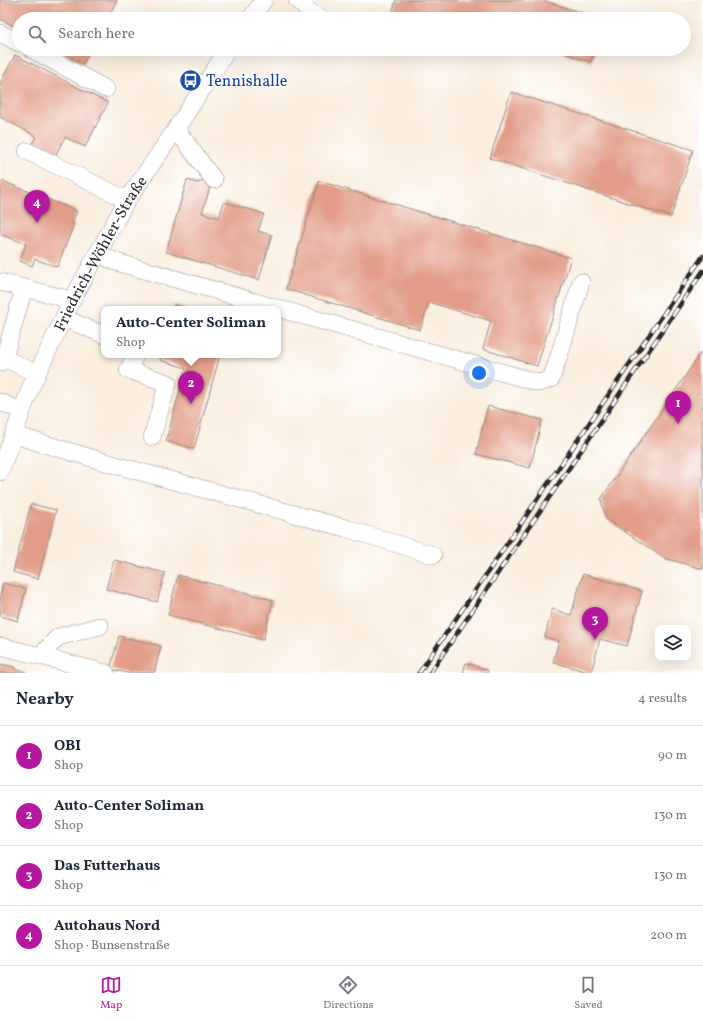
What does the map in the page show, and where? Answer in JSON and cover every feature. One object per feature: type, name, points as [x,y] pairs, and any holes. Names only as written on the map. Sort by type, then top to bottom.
[{"type":"street","points":[[255,12],[264,0]]},
{"type":"street","points":[[297,0],[310,12]]},
{"type":"street","points":[[0,33],[12,39]]},
{"type":"street","points":[[44,56],[106,89]]},
{"type":"street","name":"Friedrich-Wöhler-Straße","points":[[0,472],[30,389],[72,300],[97,253],[126,200],[176,129],[223,56]]},
{"type":"street","points":[[176,129],[214,180]]},
{"type":"street","points":[[27,151],[126,200]]},
{"type":"street","points":[[97,253],[116,262],[270,306]]},
{"type":"street","points":[[0,282],[72,300]]},
{"type":"street","points":[[281,309],[539,383],[551,379],[581,282]]},
{"type":"street","points":[[24,288],[2,360],[37,374]]},
{"type":"street","points":[[64,318],[101,334]]},
{"type":"street","points":[[134,358],[128,370],[168,383],[152,438]]},
{"type":"street","points":[[0,402],[22,411]]},
{"type":"street","points":[[14,435],[112,464],[346,528],[433,555]]},
{"type":"street","points":[[40,656],[58,637],[100,626]]},
{"type":"street","points":[[0,646],[106,673]]},
{"type":"building","points":[[0,0],[117,0],[111,12],[12,12],[12,25],[0,19]]},
{"type":"building","points":[[396,0],[542,0],[580,12],[392,12]]},
{"type":"building","points":[[14,56],[17,56],[108,103],[85,147],[65,137],[54,158],[31,146],[36,136],[0,117],[0,83]]},
{"type":"building","points":[[69,56],[87,56],[83,64]]},
{"type":"building","points":[[573,56],[593,56],[591,62]]},
{"type":"building","points":[[511,92],[693,150],[671,217],[490,158]]},
{"type":"building","points":[[206,179],[210,187],[202,213],[219,218],[224,202],[264,214],[258,231],[272,235],[259,280],[166,252],[187,180],[198,183]]},
{"type":"building","points":[[0,180],[77,211],[72,223],[74,224],[57,267],[35,259],[32,266],[20,261],[26,244],[0,234]]},
{"type":"building","points":[[319,181],[571,258],[537,366],[483,349],[491,321],[429,302],[420,330],[286,289]]},
{"type":"building","points":[[703,350],[703,569],[664,558],[606,519],[601,499]]},
{"type":"building","points":[[160,358],[219,358],[194,449],[166,441],[186,368],[160,360]]},
{"type":"building","points":[[488,406],[542,420],[530,468],[476,454]]},
{"type":"building","points":[[31,504],[56,510],[38,579],[13,572]]},
{"type":"building","points":[[114,560],[165,573],[157,602],[106,589]]},
{"type":"building","points":[[583,574],[642,591],[627,646],[600,639],[591,673],[553,662],[559,641],[545,637],[552,609],[571,615]]},
{"type":"building","points":[[178,575],[273,600],[263,640],[168,615]]},
{"type":"building","points":[[3,583],[26,589],[18,621],[0,616],[0,597]]},
{"type":"building","points":[[119,636],[161,646],[154,673],[127,673],[110,669]]},
{"type":"building","points":[[466,663],[488,670],[487,673],[463,673]]},
{"type":"building","points":[[0,664],[15,667],[14,669],[28,673],[0,673]]},
{"type":"railway","points":[[419,673],[703,256]]},
{"type":"railway","points":[[430,673],[703,271]]},
{"type":"place","name":"Tennishalle","points":[[191,80]]},
{"type":"place","name":"Autohaus Nord","points":[[37,223]]},
{"type":"place","name":"Auto-Center Soliman","points":[[191,404]]},
{"type":"place","name":"OBI","points":[[678,424]]},
{"type":"place","name":"Das Futterhaus","points":[[595,640]]}]
